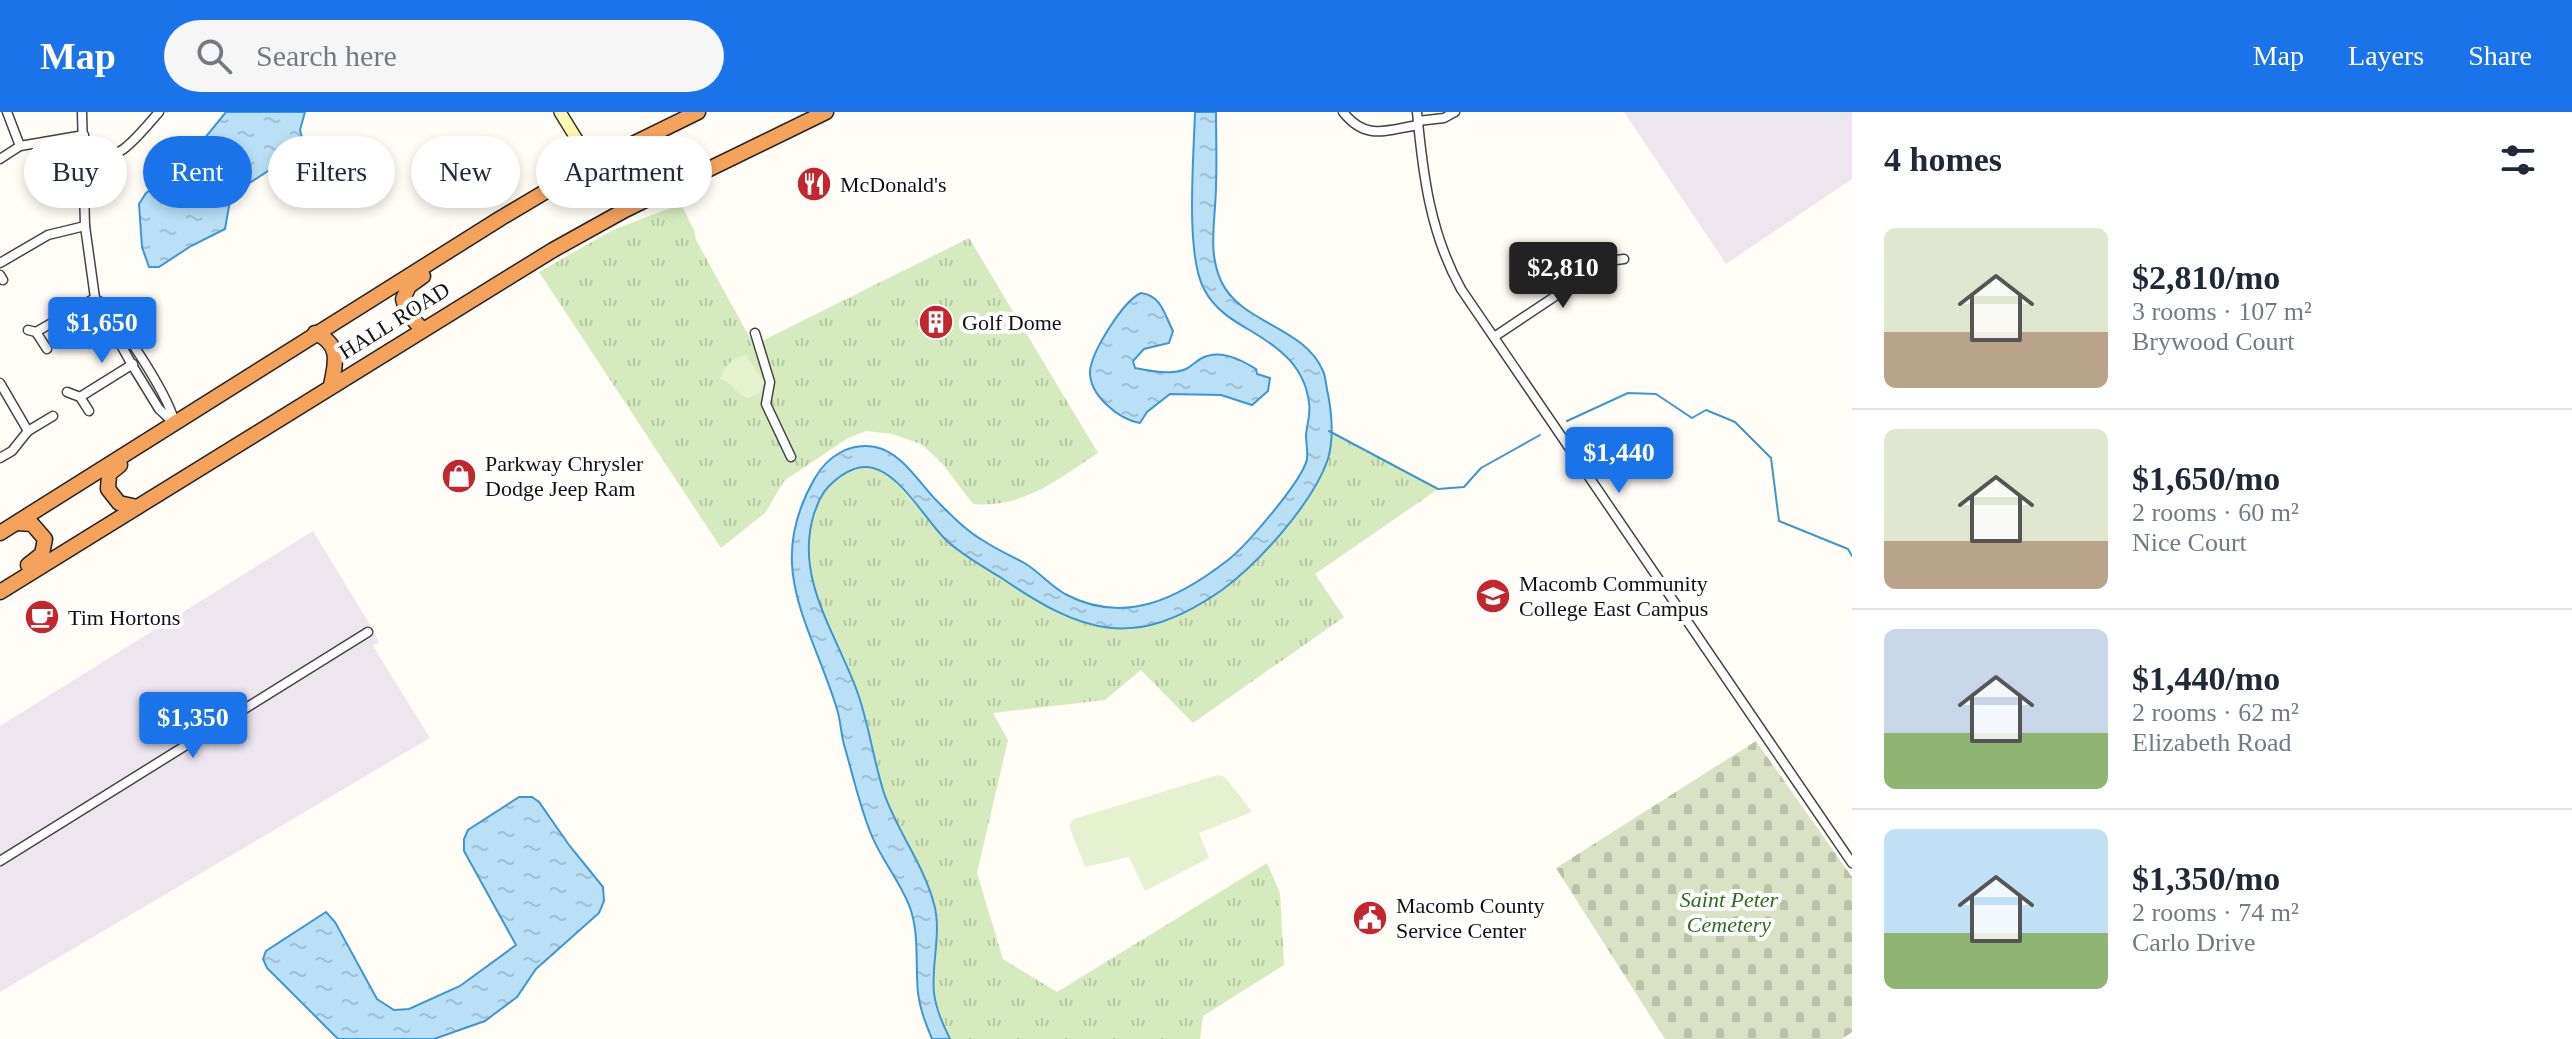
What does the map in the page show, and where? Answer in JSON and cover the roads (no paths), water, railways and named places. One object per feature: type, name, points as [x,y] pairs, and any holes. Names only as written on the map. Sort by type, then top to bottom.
[{"type":"highway","name":"HALL ROAD","points":[[649,136],[698,112]]},
{"type":"highway","name":"HALL ROAD","points":[[0,592],[422,329],[625,210],[826,112]]},
{"type":"highway","name":"HALL ROAD","points":[[0,533],[536,197]]},
{"type":"highway","points":[[422,329],[405,309],[405,292],[415,281],[477,242],[490,225]]},
{"type":"highway","points":[[315,333],[330,341],[334,348],[337,359],[331,385]]},
{"type":"highway","points":[[137,507],[119,503],[112,496],[108,489],[109,474],[174,423]]},
{"type":"highway","points":[[0,582],[39,559],[44,550],[45,539],[37,527],[26,522],[17,523]]},
{"type":"street","points":[[7,112],[20,146]]},
{"type":"street","points":[[0,159],[20,146],[84,135],[82,112]]},
{"type":"street","points":[[127,149],[159,112]]},
{"type":"street","points":[[560,112],[575,136]]},
{"type":"street","points":[[1343,112],[1355,127],[1375,131],[1418,119],[1444,118],[1455,112]]},
{"type":"street","points":[[1418,119],[1426,193],[1437,237],[1461,289],[1852,863]]},
{"type":"street","points":[[85,208],[95,298],[159,409],[174,423]]},
{"type":"street","points":[[0,263],[48,235],[85,226]]},
{"type":"street","points":[[1494,337],[1608,261],[1624,259]]},
{"type":"street","points":[[47,349],[32,331],[95,298]]},
{"type":"street","points":[[95,298],[112,314],[169,403],[174,423]]},
{"type":"street","points":[[755,333],[770,382],[767,409],[791,457]]},
{"type":"street","points":[[80,397],[141,359]]},
{"type":"street","points":[[0,383],[28,431]]},
{"type":"street","points":[[67,392],[80,397],[89,411]]},
{"type":"street","points":[[0,458],[12,451],[28,431],[53,416]]},
{"type":"street","points":[[0,861],[368,632]]},
{"type":"water","points":[[226,112],[305,112],[300,130],[302,136],[268,136],[268,171],[252,181],[252,136],[206,136]]},
{"type":"water","points":[[1195,112],[1216,112],[1213,246],[1221,281],[1243,307],[1288,334],[1314,356],[1324,373],[1329,402],[1332,435],[1321,476],[1298,513],[1268,548],[1222,590],[1191,609],[1162,622],[1135,628],[1109,628],[1057,612],[965,555],[946,540],[898,484],[876,469],[864,467],[840,476],[824,492],[814,514],[809,538],[813,583],[857,691],[884,793],[934,904],[937,926],[934,993],[950,1039],[932,1039],[919,999],[912,916],[905,896],[867,824],[837,709],[797,595],[792,568],[793,540],[800,510],[815,478],[832,458],[848,449],[865,446],[884,450],[901,461],[946,510],[977,537],[1026,564],[1065,594],[1087,603],[1109,608],[1151,603],[1190,586],[1236,553],[1273,512],[1303,469],[1307,459],[1309,407],[1307,390],[1289,360],[1272,344],[1224,313],[1204,289],[1194,252],[1192,177]]},
{"type":"water","points":[[143,198],[143,208],[229,208],[225,229],[159,267],[149,267],[142,247],[139,204]]},
{"type":"water","points":[[1141,293],[1158,302],[1173,331],[1169,343],[1144,349],[1133,361],[1135,368],[1175,372],[1209,355],[1230,356],[1256,369],[1257,374],[1270,378],[1268,391],[1252,405],[1221,395],[1170,394],[1147,412],[1140,423],[1114,411],[1094,389],[1090,371],[1092,362],[1110,328],[1126,306]]},
{"type":"water","points":[[519,797],[532,797],[539,802],[603,887],[604,901],[599,913],[536,969],[517,997],[485,1021],[434,1039],[338,1039],[267,968],[263,959],[266,951],[326,912],[335,922],[377,999],[394,1010],[409,1009],[460,986],[516,945],[464,851],[464,839],[468,830]]},
{"type":"waterway","points":[[1567,421],[1628,393],[1656,394],[1692,418],[1706,410],[1735,422],[1771,458],[1779,521],[1848,549],[1852,556]]},
{"type":"waterway","points":[[1329,431],[1438,489],[1464,487],[1481,468],[1540,435]]},
{"type":"place","name":"McDonald's","points":[[814,184]]},
{"type":"place","name":"Golf Dome","points":[[936,322]]},
{"type":"place","name":"Parkway Chrysler Dodge Jeep Ram","points":[[459,476]]},
{"type":"place","name":"Macomb Community College East Campus","points":[[1493,596]]},
{"type":"place","name":"Tim Hortons","points":[[42,617]]},
{"type":"place","name":"Macomb County Service Center","points":[[1370,918]]},
{"type":"park label","name":"Saint Peter Cemetery","points":[[1729,912]]}]
